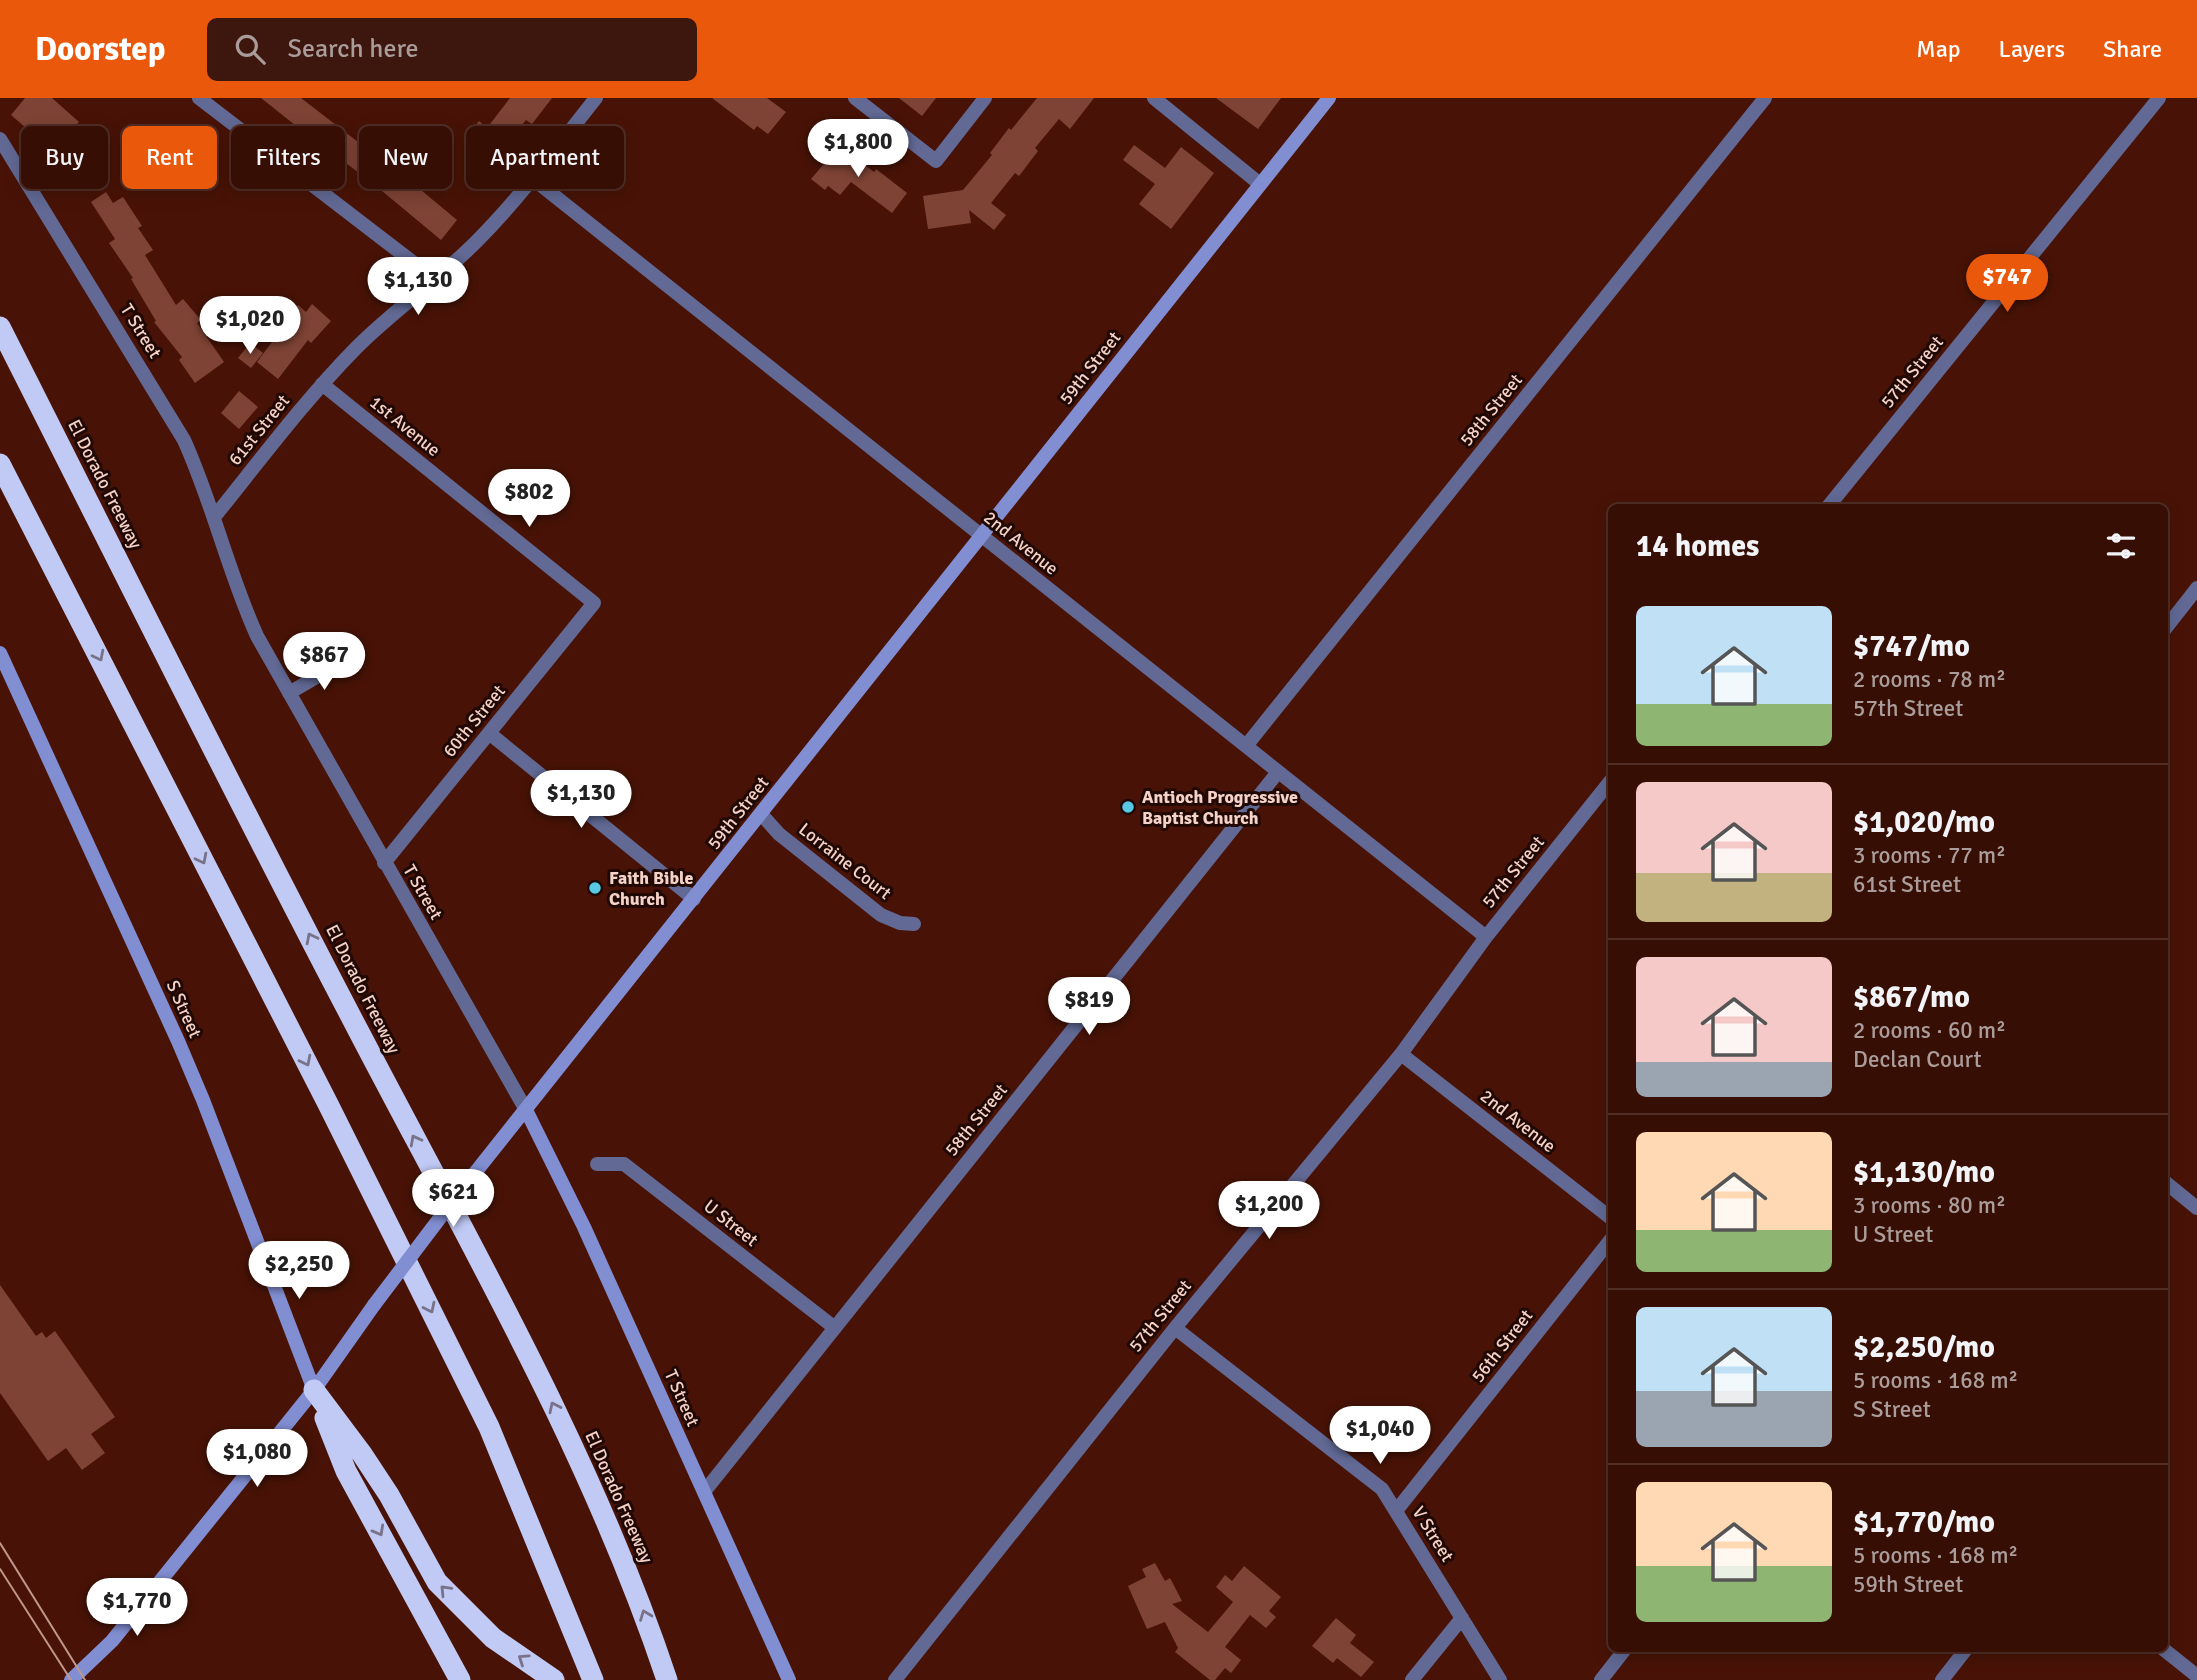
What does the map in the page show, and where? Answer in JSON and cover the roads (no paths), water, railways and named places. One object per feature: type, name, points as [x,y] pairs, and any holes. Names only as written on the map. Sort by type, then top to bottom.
[{"type":"highway","name":"El Dorado Freeway","points":[[0,327],[349,1013],[533,1364],[594,1491],[647,1620],[667,1680]]},
{"type":"highway","points":[[0,464],[322,1092],[489,1427],[593,1680]]},
{"type":"highway","points":[[0,485],[67,596]]},
{"type":"highway","points":[[314,1390],[389,1495],[437,1582],[493,1638],[554,1680]]},
{"type":"highway","points":[[314,1390],[346,1471],[460,1680]]},
{"type":"street","points":[[199,98],[436,281]]},
{"type":"street","name":"61st Street","points":[[574,126],[596,98]]},
{"type":"street","points":[[855,98],[936,161],[985,98]]},
{"type":"street","points":[[1154,98],[1260,184]]},
{"type":"street","name":"59th Street","points":[[71,1680],[112,1641],[314,1390],[487,1155],[526,1111],[1329,98]]},
{"type":"street","name":"58th Street","points":[[1246,746],[1765,98]]},
{"type":"street","name":"57th Street","points":[[1830,504],[2159,98]]},
{"type":"street","name":"T Street","points":[[0,139],[184,440],[215,516],[240,599],[257,636],[526,1111],[584,1227],[789,1680]]},
{"type":"street","name":"61st Street","points":[[215,516],[322,384],[358,346],[436,281],[477,241],[522,189]]},
{"type":"street","name":"2nd Avenue","points":[[546,189],[1486,937]]},
{"type":"street","name":"1st Avenue","points":[[322,384],[594,603]]},
{"type":"street","points":[[2168,625],[2197,588]]},
{"type":"street","name":"60th Street","points":[[384,863],[594,603]]},
{"type":"street","name":"S Street","points":[[0,653],[178,1041],[314,1390]]},
{"type":"street","points":[[289,693],[342,662]]},
{"type":"street","points":[[489,733],[694,899]]},
{"type":"street","name":"58th Street","points":[[704,1492],[1278,772]]},
{"type":"street","name":"57th Street","points":[[895,1680],[1175,1328],[1401,1054],[1486,937],[1608,784]]},
{"type":"street","name":"Lorraine Court","points":[[761,814],[779,834],[881,915],[901,923],[914,924]]},
{"type":"street","name":"2nd Avenue","points":[[1401,1054],[1608,1216]]},
{"type":"street","name":"U Street","points":[[597,1164],[624,1164],[835,1328]]},
{"type":"street","points":[[2168,1187],[2197,1208]]},
{"type":"street","name":"56th Street","points":[[1396,1511],[1608,1243]]},
{"type":"street","name":"V Street","points":[[1175,1328],[1382,1489],[1500,1680]]},
{"type":"street","points":[[1412,1680],[1462,1618]]},
{"type":"street","points":[[1601,1680],[1623,1652]]},
{"type":"street","points":[[1942,1680],[1964,1652]]},
{"type":"street","points":[[2167,1652],[2197,1676]]},
{"type":"tram line","points":[[0,1543],[85,1680]]},
{"type":"tram line","points":[[0,1569],[71,1680]]},
{"type":"place","name":"Antioch Progressive Baptist Church","points":[[1128,807]]},
{"type":"place","name":"Faith Bible Church","points":[[595,888]]}]
